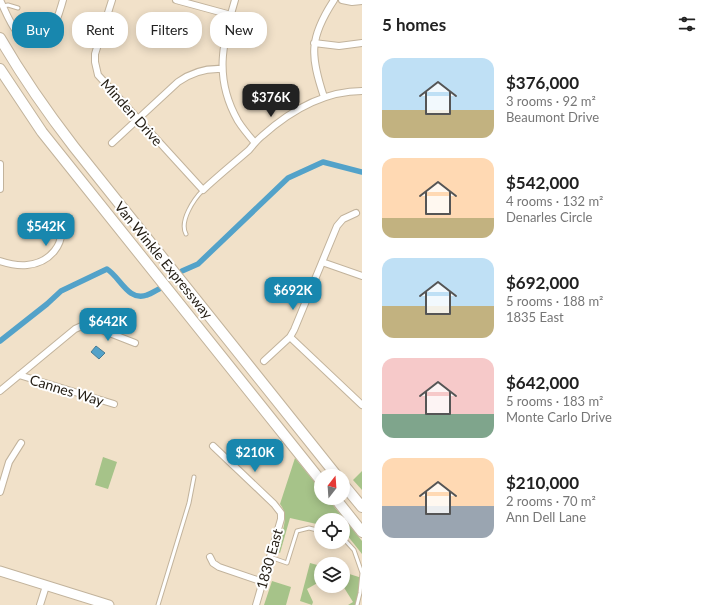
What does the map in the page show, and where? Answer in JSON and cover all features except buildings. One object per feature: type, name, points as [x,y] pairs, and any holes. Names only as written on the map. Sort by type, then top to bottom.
[{"type":"main road","name":"Van Winkle Expressway","points":[[0,38],[21,74],[60,128],[331,469]]},
{"type":"main road","name":"Van Winkle Expressway","points":[[0,69],[42,132],[314,472]]},
{"type":"main road","points":[[350,492],[362,507]]},
{"type":"main road","points":[[341,505],[362,532]]},
{"type":"street","points":[[1,3],[19,35],[26,40],[36,42],[42,40],[51,33],[63,0]]},
{"type":"street","name":"Minden Drive","points":[[112,0],[95,54],[95,67],[98,75],[203,190]]},
{"type":"street","points":[[176,0],[219,12]]},
{"type":"street","points":[[231,12],[235,0]]},
{"type":"street","points":[[324,97],[315,70],[314,43],[317,30],[322,19],[334,0]]},
{"type":"street","points":[[342,0],[352,2],[362,1]]},
{"type":"street","points":[[314,43],[339,46],[362,43]]},
{"type":"street","points":[[224,48],[222,69],[232,108],[239,122],[255,143]]},
{"type":"street","points":[[112,143],[178,82],[189,75],[212,69],[222,69]]},
{"type":"street","points":[[203,190],[262,136],[290,115],[324,97],[339,93],[362,91]]},
{"type":"street","points":[[0,164],[0,189]]},
{"type":"street","points":[[264,361],[290,337],[302,313],[337,226],[346,217],[356,213]]},
{"type":"street","points":[[0,261],[15,265],[28,265],[43,261],[56,250],[60,243],[62,229],[59,223]]},
{"type":"street","points":[[322,262],[362,276]]},
{"type":"street","points":[[0,391],[75,329],[84,325],[93,326],[135,343]]},
{"type":"street","points":[[290,337],[362,404]]},
{"type":"street","name":"Cannes Way","points":[[19,375],[114,404]]},
{"type":"street","points":[[0,492],[9,462],[21,443]]},
{"type":"street","name":"1830 East","points":[[213,446],[282,513],[256,605]]},
{"type":"street","points":[[210,557],[219,567],[263,582]]},
{"type":"street","points":[[0,571],[109,605]]},
{"type":"street","points":[[40,605],[46,586]]},
{"type":"lane","points":[[1,3],[18,8]]},
{"type":"lane","points":[[186,234],[184,230],[184,221],[198,195],[203,190]]},
{"type":"lane","points":[[158,605],[189,503],[194,477]]},
{"type":"lane","points":[[270,556],[287,563],[297,531],[309,528],[314,529]]},
{"type":"lane","points":[[350,546],[354,550],[362,573],[361,593],[357,605]]},
{"type":"green space","points":[[103,457],[117,462],[108,489],[95,485]]},
{"type":"green space","points":[[295,458],[314,481],[314,505],[333,505],[339,513],[314,513],[314,523],[290,518],[280,553],[276,551],[284,527],[285,515],[280,504]]},
{"type":"green space","points":[[362,471],[362,490],[353,480]]},
{"type":"green space","points":[[350,526],[362,541],[362,554],[350,539]]},
{"type":"green space","points":[[310,563],[314,564],[314,585],[307,589],[313,602],[312,605],[300,601]]},
{"type":"green space","points":[[350,574],[362,578],[357,605],[348,605],[353,602],[347,593],[350,593]]},
{"type":"green space","points":[[272,581],[291,587],[286,605],[264,605]]},
{"type":"water","points":[[96,346],[105,353],[99,359],[91,352]]},
{"type":"waterway","points":[[182,271],[198,264],[288,178],[323,162],[362,172]]},
{"type":"waterway","points":[[0,341],[61,291],[107,269],[129,292],[135,295],[147,295],[159,289]]}]
